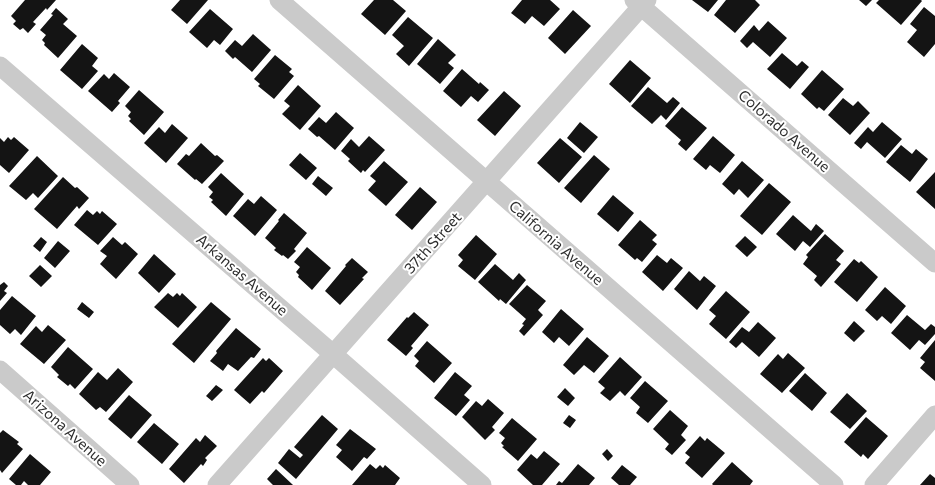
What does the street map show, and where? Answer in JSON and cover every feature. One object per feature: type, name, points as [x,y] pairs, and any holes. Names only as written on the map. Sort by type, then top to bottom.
[{"type":"street","name":"California Avenue","points":[[279,0],[834,485]]},
{"type":"street","name":"37th Street","points":[[217,485],[486,182],[641,2]]},
{"type":"street","name":"Colorado Avenue","points":[[641,2],[935,263]]},
{"type":"street","name":"Arkansas Avenue","points":[[0,66],[482,485]]},
{"type":"street","name":"Arizona Avenue","points":[[0,370],[130,485]]},
{"type":"street","points":[[874,485],[935,415]]},
{"type":"building","points":[[25,0],[56,0],[33,22],[36,24],[28,33],[23,28],[20,30],[13,24],[16,21],[11,16]]},
{"type":"building","points":[[180,0],[208,0],[187,24],[171,10]]},
{"type":"building","points":[[374,0],[393,0],[406,11],[385,35],[361,14]]},
{"type":"building","points":[[522,0],[550,0],[560,9],[544,26],[532,16],[525,24],[511,13]]},
{"type":"building","points":[[692,0],[718,0],[708,12]]},
{"type":"building","points":[[726,0],[755,0],[760,5],[735,33],[714,15]]},
{"type":"building","points":[[859,0],[872,0],[866,6]]},
{"type":"building","points":[[879,0],[922,1],[901,25],[876,3]]},
{"type":"building","points":[[924,7],[935,16],[935,44],[924,57],[907,42],[917,30],[910,24]]},
{"type":"building","points":[[56,8],[68,19],[63,24],[77,36],[58,58],[44,45],[45,43],[42,40],[46,35],[40,30],[53,15],[51,14]]},
{"type":"building","points":[[210,9],[233,29],[220,45],[214,40],[207,48],[189,32]]},
{"type":"building","points":[[573,10],[591,26],[565,54],[548,38]]},
{"type":"building","points":[[408,17],[433,38],[409,66],[396,54],[404,46],[392,35]]},
{"type":"building","points":[[768,21],[787,38],[770,57],[753,42],[747,48],[740,41],[754,25],[759,31]]},
{"type":"building","points":[[253,34],[271,50],[252,72],[235,57],[233,59],[225,51],[235,40],[242,46]]},
{"type":"building","points":[[438,39],[456,55],[448,63],[454,68],[440,84],[417,64]]},
{"type":"building","points":[[82,44],[98,58],[92,66],[98,71],[82,89],[60,70]]},
{"type":"building","points":[[782,53],[797,66],[802,61],[809,67],[790,89],[767,69]]},
{"type":"building","points":[[275,55],[292,69],[289,72],[294,76],[274,99],[258,86],[260,84],[254,79]]},
{"type":"building","points":[[630,60],[651,78],[630,103],[609,84]]},
{"type":"building","points":[[462,69],[479,84],[480,82],[489,90],[478,102],[471,96],[461,107],[443,91]]},
{"type":"building","points":[[822,70],[844,89],[824,111],[819,107],[817,109],[801,94]]},
{"type":"building","points":[[114,73],[130,87],[118,101],[120,103],[112,112],[88,91],[104,74],[109,79]]},
{"type":"building","points":[[298,85],[321,106],[300,130],[282,114],[290,106],[284,101]]},
{"type":"building","points":[[648,87],[667,103],[673,97],[680,103],[666,120],[661,115],[652,124],[631,106]]},
{"type":"building","points":[[139,90],[164,112],[144,135],[129,121],[131,119],[128,116],[131,112],[125,106]]},
{"type":"building","points":[[504,91],[521,106],[495,136],[477,120]]},
{"type":"building","points":[[843,98],[853,106],[858,101],[870,113],[850,135],[828,115]]},
{"type":"building","points":[[682,107],[707,128],[686,151],[678,144],[681,140],[665,126]]},
{"type":"building","points":[[336,112],[354,128],[335,150],[319,136],[317,137],[308,129],[319,117],[326,123]]},
{"type":"building","points":[[580,122],[598,137],[584,153],[567,138]]},
{"type":"building","points":[[882,122],[902,139],[885,158],[867,142],[861,149],[854,143],[868,127],[873,132]]},
{"type":"building","points":[[172,124],[188,138],[166,163],[144,143],[159,127],[165,133]]},
{"type":"building","points":[[369,136],[385,150],[365,172],[363,170],[361,173],[348,161],[350,159],[341,151],[351,139],[359,147]]},
{"type":"building","points":[[713,136],[735,155],[720,173],[710,165],[706,170],[693,159]]},
{"type":"building","points":[[8,137],[11,140],[14,137],[29,150],[9,173],[0,165],[0,138],[4,142]]},
{"type":"building","points":[[560,138],[582,157],[559,183],[537,163]]},
{"type":"building","points":[[201,143],[215,156],[217,155],[224,161],[202,184],[196,179],[195,180],[177,164],[186,154],[189,156]]},
{"type":"building","points":[[901,145],[912,154],[916,149],[928,159],[910,182],[886,162]]},
{"type":"building","points":[[300,153],[317,168],[306,180],[289,165]]},
{"type":"building","points":[[594,155],[610,169],[581,203],[564,188]]},
{"type":"building","points":[[37,156],[58,176],[38,198],[33,193],[26,200],[9,186]]},
{"type":"building","points":[[384,161],[408,182],[386,206],[368,190],[376,181],[370,176]]},
{"type":"building","points":[[742,161],[764,180],[748,198],[739,189],[734,195],[722,184]]},
{"type":"building","points":[[935,172],[935,209],[916,192]]},
{"type":"building","points":[[221,173],[244,194],[226,216],[211,202],[213,200],[209,197],[213,192],[208,187]]},
{"type":"building","points":[[318,176],[333,188],[326,196],[312,184]]},
{"type":"building","points":[[63,177],[89,198],[79,209],[77,206],[57,229],[34,209]]},
{"type":"building","points":[[769,183],[791,202],[762,235],[740,216]]},
{"type":"building","points":[[420,187],[437,202],[412,230],[395,215]]},
{"type":"building","points":[[613,195],[634,213],[618,232],[597,214]]},
{"type":"building","points":[[261,196],[277,210],[255,236],[233,216],[248,199],[254,204]]},
{"type":"building","points":[[87,210],[93,215],[97,211],[100,214],[102,211],[117,224],[98,245],[74,225]]},
{"type":"building","points":[[284,213],[307,233],[294,249],[296,251],[288,259],[274,250],[276,248],[265,238]]},
{"type":"building","points":[[793,215],[811,231],[816,224],[824,231],[810,247],[803,241],[795,251],[776,234]]},
{"type":"building","points":[[640,220],[657,235],[652,240],[657,244],[642,262],[637,258],[635,260],[618,245]]},
{"type":"building","points":[[825,234],[844,251],[836,260],[841,264],[821,287],[814,280],[817,276],[803,264],[808,257],[806,255]]},
{"type":"building","points":[[476,235],[497,254],[475,280],[458,266],[463,260],[458,255]]},
{"type":"building","points":[[745,236],[757,247],[747,257],[735,246]]},
{"type":"building","points":[[41,237],[47,242],[40,252],[33,246]]},
{"type":"building","points":[[113,237],[122,245],[125,242],[138,254],[116,279],[100,264],[107,256],[100,251]]},
{"type":"building","points":[[58,241],[70,251],[55,268],[44,258]]},
{"type":"building","points":[[307,247],[331,268],[312,290],[298,277],[299,275],[296,272],[300,267],[294,262]]},
{"type":"building","points":[[154,254],[176,274],[159,293],[138,273]]},
{"type":"building","points":[[657,255],[667,263],[671,258],[683,268],[663,291],[642,272]]},
{"type":"building","points":[[352,258],[368,272],[362,278],[364,279],[340,305],[325,291]]},
{"type":"building","points":[[854,259],[859,263],[861,261],[878,277],[857,302],[834,282]]},
{"type":"building","points":[[495,264],[513,280],[519,273],[526,280],[506,304],[500,299],[499,301],[478,282]]},
{"type":"building","points":[[40,265],[52,276],[41,287],[29,276]]},
{"type":"building","points":[[689,271],[700,281],[704,276],[716,286],[697,310],[674,289]]},
{"type":"building","points":[[4,282],[8,286],[4,291],[7,293],[0,301],[0,285]]},
{"type":"building","points":[[527,285],[546,301],[538,310],[543,315],[524,336],[519,331],[524,325],[522,324],[526,319],[509,304]]},
{"type":"building","points":[[885,287],[906,306],[891,324],[882,316],[877,321],[865,310]]},
{"type":"building","points":[[726,291],[750,312],[726,339],[709,324],[716,316],[709,310]]},
{"type":"building","points":[[168,293],[173,297],[177,293],[180,296],[182,293],[197,307],[178,328],[154,307]]},
{"type":"building","points":[[12,296],[36,316],[21,335],[15,329],[10,334],[0,325],[0,310]]},
{"type":"building","points":[[82,302],[94,312],[89,318],[77,309]]},
{"type":"building","points":[[211,302],[231,319],[194,363],[172,344]]},
{"type":"building","points":[[561,309],[584,329],[569,346],[559,337],[554,343],[542,332]]},
{"type":"building","points":[[414,312],[429,325],[411,346],[413,348],[406,356],[387,340],[407,317],[408,318]]},
{"type":"building","points":[[907,315],[925,330],[931,324],[935,327],[935,334],[925,345],[919,340],[910,350],[891,333]]},
{"type":"building","points":[[854,321],[865,331],[854,342],[844,333]]},
{"type":"building","points":[[758,322],[776,338],[759,357],[742,342],[736,348],[729,342],[742,327],[749,332]]},
{"type":"building","points":[[48,325],[66,340],[44,364],[20,344],[36,326],[42,332]]},
{"type":"building","points":[[236,328],[261,349],[254,358],[251,357],[238,371],[228,364],[223,371],[210,361],[217,353],[216,351]]},
{"type":"building","points":[[587,337],[609,356],[594,373],[584,365],[574,375],[563,365]]},
{"type":"building","points":[[935,340],[935,381],[920,368],[925,362],[920,358]]},
{"type":"building","points":[[427,341],[452,363],[434,383],[415,366],[419,361],[414,356]]},
{"type":"building","points":[[68,347],[93,369],[75,389],[70,384],[68,386],[57,377],[59,375],[51,367]]},
{"type":"building","points":[[788,353],[805,368],[782,393],[760,374],[778,354],[783,359]]},
{"type":"building","points":[[620,357],[642,377],[625,396],[620,391],[610,401],[600,393],[605,388],[598,382]]},
{"type":"building","points":[[263,358],[266,361],[269,358],[283,371],[264,393],[262,391],[250,404],[234,390]]},
{"type":"building","points":[[118,368],[133,382],[106,412],[100,407],[96,410],[79,394],[98,372],[107,380]]},
{"type":"building","points":[[455,372],[472,386],[464,395],[470,400],[456,416],[434,398]]},
{"type":"building","points":[[805,373],[827,393],[812,411],[789,391]]},
{"type":"building","points":[[645,381],[668,401],[648,423],[636,413],[640,407],[630,398]]},
{"type":"building","points":[[216,385],[223,390],[212,401],[206,396]]},
{"type":"building","points":[[565,388],[575,398],[568,406],[557,397]]},
{"type":"building","points":[[847,393],[867,411],[850,429],[830,412]]},
{"type":"building","points":[[129,395],[152,415],[131,439],[108,419]]},
{"type":"building","points":[[488,399],[504,413],[492,427],[495,430],[485,440],[462,417],[476,401],[482,406]]},
{"type":"building","points":[[670,410],[688,426],[681,435],[686,440],[672,455],[665,449],[669,444],[653,429]]},
{"type":"building","points":[[322,415],[338,429],[296,479],[278,463],[289,449],[300,458],[303,455],[294,447]]},
{"type":"building","points":[[569,415],[576,420],[570,428],[563,423]]},
{"type":"building","points":[[866,417],[888,436],[868,459],[863,454],[861,457],[844,442]]},
{"type":"building","points":[[512,418],[537,439],[518,461],[502,447],[504,446],[501,443],[505,438],[499,433]]},
{"type":"building","points":[[154,423],[179,444],[162,464],[137,442]]},
{"type":"building","points":[[350,429],[376,449],[367,459],[364,457],[352,471],[336,457],[342,450],[336,445]]},
{"type":"building","points":[[3,430],[19,442],[17,444],[23,449],[2,473],[0,470],[0,433]]},
{"type":"building","points":[[205,435],[217,446],[205,458],[207,460],[203,466],[201,464],[184,483],[169,469],[196,438],[200,442]]},
{"type":"building","points":[[700,436],[705,441],[707,438],[725,453],[702,478],[685,463],[690,457],[685,453]]},
{"type":"building","points":[[607,449],[613,456],[608,461],[602,454]]},
{"type":"building","points":[[544,451],[560,464],[542,485],[533,485],[517,470],[531,454],[537,459]]},
{"type":"building","points":[[30,454],[51,472],[40,485],[28,485],[24,481],[21,485],[16,485],[9,479]]},
{"type":"building","points":[[732,462],[753,481],[750,485],[713,485],[712,484]]},
{"type":"building","points":[[370,464],[376,469],[380,465],[383,468],[385,465],[400,478],[395,485],[352,485]]},
{"type":"building","points":[[578,464],[595,478],[589,485],[556,485],[559,481],[562,483]]},
{"type":"building","points":[[622,465],[637,477],[630,485],[619,485],[611,478]]},
{"type":"building","points":[[276,469],[293,485],[273,485],[267,479]]},
{"type":"building","points":[[930,474],[935,478],[935,485],[920,485]]}]
